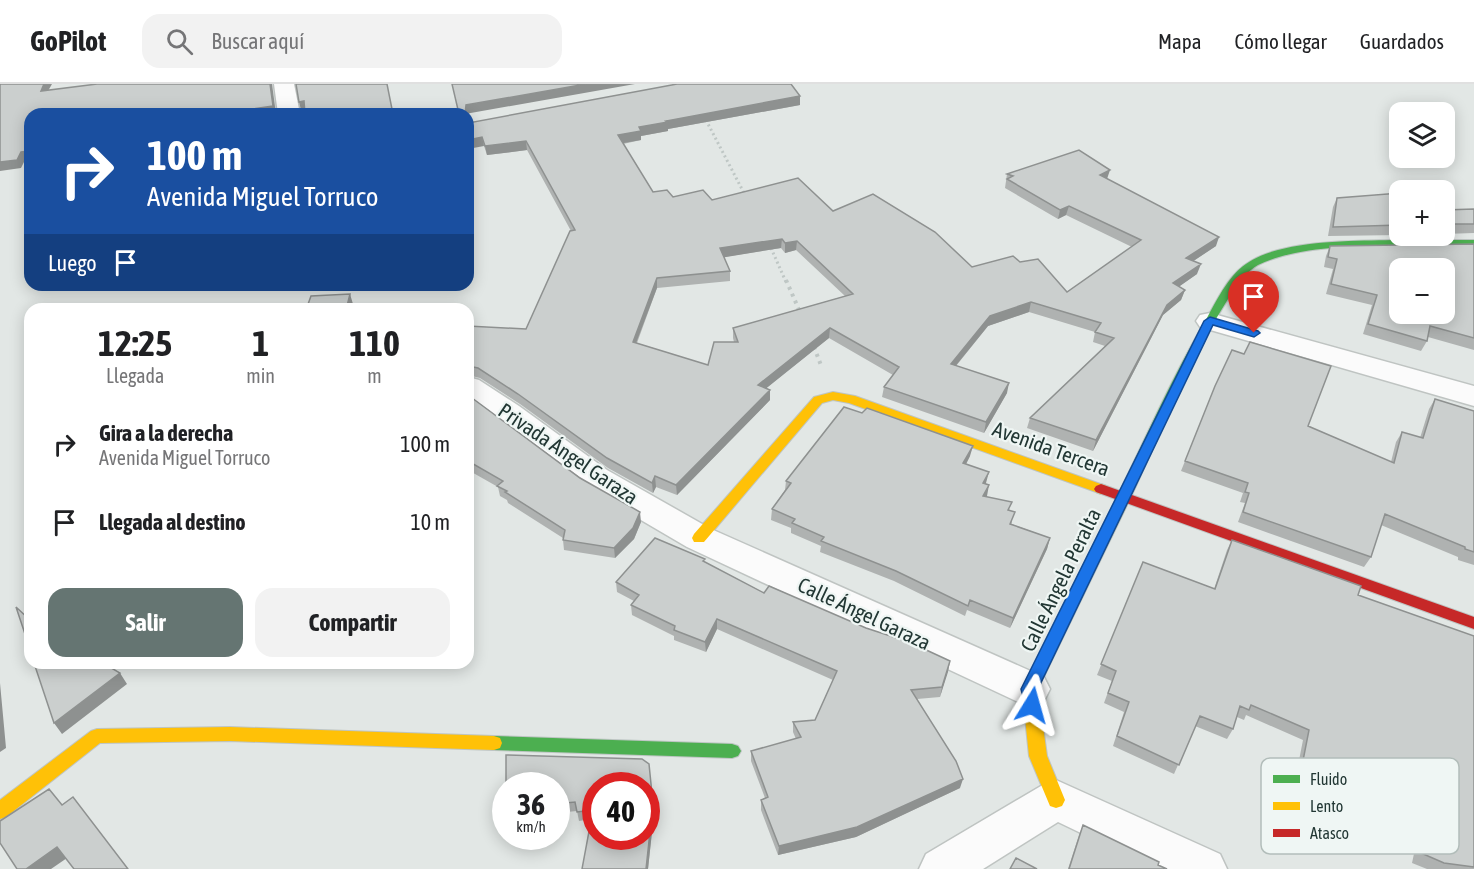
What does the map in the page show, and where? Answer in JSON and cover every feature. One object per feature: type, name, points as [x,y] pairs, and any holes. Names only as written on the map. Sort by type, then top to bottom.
[{"type":"street","points":[[284,84],[288,108]]},
{"type":"street","name":"Calle Ángela Peralta","points":[[1030,689],[1210,321],[1230,288],[1251,264],[1293,250],[1345,245],[1474,243]]},
{"type":"street","points":[[1210,321],[1474,396]]},
{"type":"street","name":"Privada Ángel Garaza","points":[[474,391],[508,413],[595,478],[699,538]]},
{"type":"street","points":[[699,538],[818,400],[833,396]]},
{"type":"street","name":"Avenida Tercera","points":[[833,396],[851,399],[1474,623]]},
{"type":"street","name":"Calle Ángel Garaza","points":[[699,538],[1030,689]]},
{"type":"street","points":[[1030,689],[1038,756],[1056,800],[1204,869]]},
{"type":"street","points":[[0,811],[98,736],[230,734],[732,751]]},
{"type":"street","points":[[942,869],[1056,800]]},
{"type":"path","points":[[700,111],[713,129],[749,203]]},
{"type":"path","points":[[770,245],[804,320]]},
{"type":"path","points":[[812,342],[833,396]]},
{"type":"building","points":[[0,84],[44,84],[41,91],[97,84],[270,84],[273,106],[260,108],[24,108],[24,152],[21,152],[17,160],[0,162]]},
{"type":"building","points":[[296,84],[387,84],[392,108],[305,108],[304,101],[299,102]]},
{"type":"building","points":[[452,84],[586,84],[466,105],[466,108],[458,108]]},
{"type":"building","points":[[677,84],[791,84],[800,96],[666,121],[668,122],[639,127],[641,131],[618,135],[653,192],[667,190],[673,197],[703,190],[712,200],[798,178],[833,211],[873,194],[935,232],[972,267],[1013,256],[1020,262],[1038,259],[1067,292],[1141,240],[1069,206],[1060,210],[1007,179],[1013,176],[1007,174],[1079,150],[1110,170],[1100,175],[1219,237],[1186,258],[1201,264],[1173,283],[1185,290],[1167,305],[1096,440],[1030,418],[1114,338],[1095,332],[1101,323],[1031,302],[990,316],[951,364],[1009,383],[986,422],[884,387],[899,367],[830,328],[758,385],[770,390],[676,485],[655,476],[652,483],[607,458],[518,394],[474,367],[474,326],[526,329],[570,231],[575,230],[526,141],[485,146],[482,137],[474,139],[474,122]],"holes":[[[782,239],[785,243],[797,241],[853,294],[733,328],[738,342],[714,342],[708,365],[633,342],[657,278],[730,271],[720,248]]]},
{"type":"building","points":[[1389,194],[1389,225],[1333,227],[1337,198]]},
{"type":"building","points":[[1474,209],[1474,224],[1455,224],[1455,210]]},
{"type":"building","points":[[1474,244],[1474,338],[1430,326],[1427,341],[1368,324],[1377,295],[1331,284],[1337,259],[1328,257],[1330,246]]},
{"type":"building","points":[[350,294],[348,303],[308,303],[311,296]]},
{"type":"building","points":[[1250,342],[1331,366],[1308,426],[1394,463],[1402,432],[1423,438],[1435,399],[1474,411],[1474,552],[1385,514],[1371,557],[1243,512],[1249,493],[1245,492],[1248,483],[1185,461],[1232,350],[1244,354]]},
{"type":"building","points":[[474,399],[580,478],[640,512],[633,528],[614,548],[563,540],[565,530],[497,486],[503,481],[474,464]]},
{"type":"building","points":[[844,407],[862,413],[867,408],[973,446],[963,463],[989,472],[983,483],[989,485],[983,496],[1012,502],[1008,510],[1015,512],[1010,524],[1050,538],[1013,618],[970,600],[968,606],[896,571],[821,541],[824,537],[792,523],[795,519],[772,509],[791,483],[786,481]]},
{"type":"building","points":[[655,538],[705,559],[703,561],[764,593],[769,586],[866,628],[909,642],[950,661],[942,687],[911,690],[956,761],[963,779],[857,827],[779,846],[761,800],[768,797],[751,751],[801,737],[793,722],[815,720],[837,671],[717,619],[705,642],[674,630],[675,626],[631,605],[639,595],[616,582]]},
{"type":"building","points":[[1232,540],[1361,586],[1358,595],[1474,636],[1474,867],[1444,863],[1423,854],[1459,854],[1459,758],[1304,758],[1309,730],[1251,705],[1249,710],[1240,706],[1233,729],[1200,716],[1179,765],[1117,736],[1129,702],[1108,693],[1116,671],[1101,664],[1143,562],[1215,589]]},
{"type":"building","points":[[16,607],[24,614],[24,631]]},
{"type":"building","points":[[36,669],[113,669],[120,673],[54,723]]},
{"type":"building","points":[[506,755],[642,759],[649,764],[650,772],[582,772],[582,811],[577,812],[575,802],[570,803],[570,772],[506,772]]},
{"type":"building","points":[[49,789],[62,805],[73,797],[128,869],[74,869],[57,847],[26,869],[17,869],[0,843],[0,821]]},
{"type":"building","points":[[1083,825],[1159,862],[1158,865],[1167,869],[1069,869]]},
{"type":"building","points":[[586,850],[648,850],[646,869],[582,869]]},
{"type":"building","points":[[1016,858],[1037,869],[1010,869]]},
{"type":"traffic: fast","points":[[1123,499],[1202,335],[1221,302],[1238,278],[1252,264],[1273,255],[1329,246],[1474,243]]},
{"type":"traffic: fast","points":[[494,743],[732,751]]},
{"type":"traffic: slow","points":[[699,538],[818,400],[833,396],[851,399],[1101,489]]},
{"type":"traffic: slow","points":[[1056,800],[1038,756],[1030,689],[1123,499]]},
{"type":"traffic: slow","points":[[0,811],[97,736],[230,734],[494,743]]},
{"type":"traffic: jam","points":[[1101,489],[1474,623]]},
{"type":"route","points":[[1032,705],[1030,689],[1210,321],[1254,333]]}]
